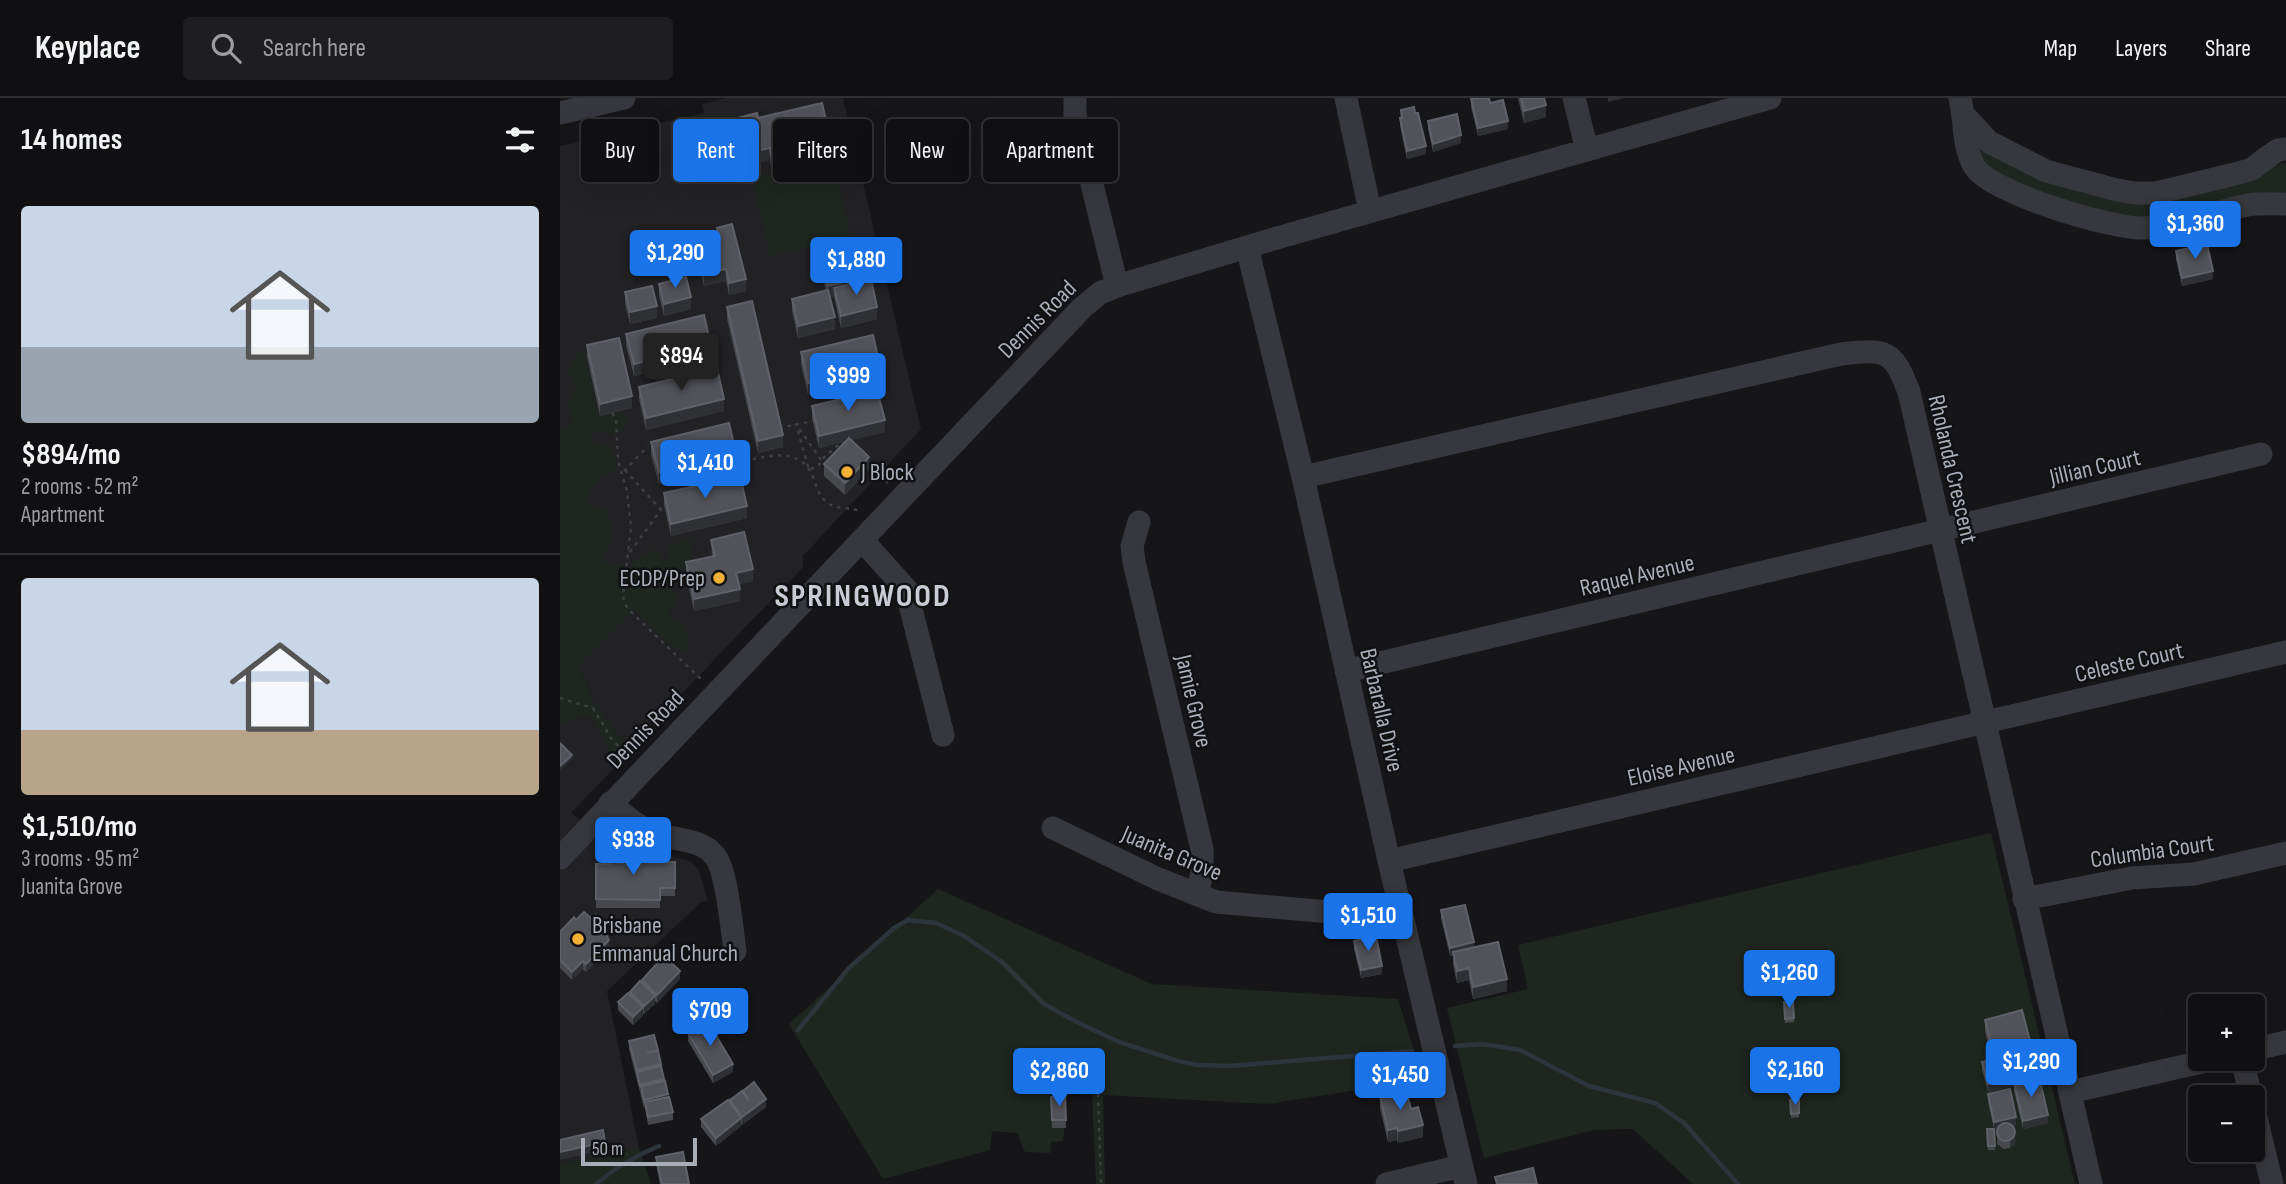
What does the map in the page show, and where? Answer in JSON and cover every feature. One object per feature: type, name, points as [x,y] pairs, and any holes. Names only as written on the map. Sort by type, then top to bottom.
[{"type":"street","points":[[560,113],[624,98]]},
{"type":"street","points":[[1075,98],[1075,115],[1117,286]]},
{"type":"street","points":[[1346,98],[1370,211]]},
{"type":"street","points":[[1574,98],[1587,150]]},
{"type":"street","name":"Dennis Road","points":[[560,858],[1082,308],[1100,293],[1370,211],[1770,98]]},
{"type":"street","points":[[1962,107],[1989,142],[2046,171],[2135,193],[2155,192],[2235,174],[2252,169],[2278,150],[2286,149]]},
{"type":"street","points":[[1962,107],[1967,144],[1973,165],[1980,173],[2024,197],[2081,215],[2122,226],[2144,228],[2246,205],[2286,204]]},
{"type":"street","name":"Barbaralla Drive","points":[[1247,247],[1303,477],[1463,1175]]},
{"type":"street","name":"Rholanda Crescent","points":[[1303,477],[1828,357],[1869,351],[1890,355],[1900,368],[1909,392],[2091,1184]]},
{"type":"street","name":"Jillian Court","points":[[1940,531],[2261,454]]},
{"type":"street","name":"Jamie Grove","points":[[1139,522],[1132,546],[1134,562],[1202,849],[1202,873],[1197,894]]},
{"type":"street","name":"Raquel Avenue","points":[[1346,671],[1940,531]]},
{"type":"street","points":[[862,540],[906,589],[943,735]]},
{"type":"street","name":"Celeste Court","points":[[1984,722],[2286,652]]},
{"type":"street","name":"Eloise Avenue","points":[[1390,861],[1984,722]]},
{"type":"street","points":[[610,803],[634,823],[652,832],[704,846],[716,857],[722,871],[736,951]]},
{"type":"street","name":"Juanita Grove","points":[[1054,828],[1156,878],[1216,902],[1375,916],[1401,911]]},
{"type":"street","name":"Columbia Court","points":[[2024,900],[2108,881],[2194,874],[2286,853]]},
{"type":"street","points":[[2265,1047],[2286,1042]]},
{"type":"street","points":[[2070,1092],[2188,1065]]},
{"type":"street","points":[[2265,1154],[2272,1184]]},
{"type":"street","points":[[1387,1184],[1463,1175]]},
{"type":"path","points":[[612,413],[616,419],[618,461],[630,507],[631,527],[624,603],[702,680]]},
{"type":"path","points":[[779,428],[813,421]]},
{"type":"path","points":[[796,424],[821,460]]},
{"type":"path","points":[[796,424],[817,490],[828,503],[861,511]]},
{"type":"path","points":[[809,470],[819,465],[821,460],[842,442],[851,450]]},
{"type":"path","points":[[623,472],[648,446]]},
{"type":"path","points":[[736,463],[785,454],[803,463],[809,470]]},
{"type":"path","points":[[860,458],[888,483]]},
{"type":"path","points":[[623,472],[663,509],[628,555]]},
{"type":"path","points":[[560,698],[593,708],[611,738],[627,756]]},
{"type":"path","points":[[1098,1094],[1101,1184]]},
{"type":"shaded area","points":[[726,98],[843,98],[848,119],[773,119],[773,182],[863,182],[921,429],[803,556],[803,567],[629,749],[593,701],[585,676],[560,682],[560,146],[581,141],[581,182],[659,182],[659,123],[673,120],[673,182],[759,182],[759,119],[678,119],[704,113],[702,104]]},
{"type":"shaded area","points":[[1975,142],[2125,198],[2259,176],[2276,165],[2286,163],[2286,198],[2158,220],[2121,220],[2030,194],[1986,171]]},
{"type":"shaded area","points":[[773,172],[773,182],[838,182],[851,238],[770,256],[753,182],[759,182],[759,175]]},
{"type":"shaded area","points":[[588,352],[586,359],[598,416],[623,412],[628,419],[620,432],[611,434],[597,431],[590,435],[593,442],[604,446],[611,445],[618,468],[596,482],[587,498],[586,506],[594,505],[606,510],[611,525],[610,541],[601,561],[630,568],[642,555],[658,550],[663,561],[668,557],[670,547],[681,539],[692,540],[693,556],[671,578],[672,590],[679,599],[669,611],[673,621],[684,625],[689,638],[686,651],[675,648],[633,610],[576,667],[582,674],[580,677],[585,676],[593,701],[629,749],[619,763],[590,716],[560,723],[560,431],[566,430],[571,423],[569,399],[576,386],[568,371],[577,353]]},
{"type":"shaded area","points":[[590,716],[619,763],[571,813],[612,842],[690,861],[699,870],[708,901],[701,902],[607,991],[639,1148],[560,1164],[560,723]]},
{"type":"shaded area","points":[[1991,833],[2075,1184],[1693,1184],[1633,1129],[1594,1130],[1484,1158],[1447,1008],[1528,989],[1518,945]]},
{"type":"shaded area","points":[[938,889],[1152,984],[1398,999],[1423,1080],[1267,1104],[1103,1095],[1105,1184],[1096,1184],[1092,1095],[1068,1094],[1063,1141],[1051,1142],[1050,1153],[1025,1152],[1017,1133],[992,1131],[990,1150],[883,1179],[789,1024]]},
{"type":"shaded area","points":[[639,1148],[651,1184],[560,1184],[560,1164]]},
{"type":"building","points":[[1489,98],[1490,103],[1503,100],[1508,121],[1478,128],[1471,99]]},
{"type":"building","points":[[1521,98],[1544,98],[1546,105],[1524,111]]},
{"type":"building","points":[[822,103],[826,119],[773,119],[771,155],[770,148],[759,150],[759,119],[734,119],[757,113],[758,118]]},
{"type":"building","points":[[1414,107],[1426,146],[1407,151],[1400,118],[1401,110]]},
{"type":"building","points":[[1457,114],[1461,135],[1433,144],[1428,121]]},
{"type":"building","points":[[732,224],[746,279],[729,283],[726,269],[704,274],[697,247],[720,241],[717,228]]},
{"type":"building","points":[[2207,244],[2213,271],[2182,278],[2176,251]]},
{"type":"building","points":[[863,254],[868,276],[828,286],[822,263]]},
{"type":"building","points":[[686,277],[691,297],[664,304],[659,284]]},
{"type":"building","points":[[871,279],[877,307],[841,316],[834,288]]},
{"type":"building","points":[[652,286],[657,306],[630,312],[625,292]]},
{"type":"building","points":[[828,290],[835,317],[798,326],[792,299]]},
{"type":"building","points":[[752,301],[783,435],[758,441],[727,307]]},
{"type":"building","points":[[704,315],[711,346],[634,364],[626,334]]},
{"type":"building","points":[[873,335],[880,366],[808,383],[801,352]]},
{"type":"building","points":[[619,338],[632,396],[600,404],[587,345]]},
{"type":"building","points":[[717,368],[724,399],[646,418],[639,387]]},
{"type":"building","points":[[877,390],[885,420],[819,436],[812,406]]},
{"type":"building","points":[[729,423],[736,453],[659,472],[651,442]]},
{"type":"building","points":[[849,438],[869,457],[845,483],[824,464]]},
{"type":"building","points":[[740,476],[747,506],[671,524],[664,493]]},
{"type":"building","name":"ECDP/Prep","points":[[744,532],[753,569],[736,573],[740,589],[694,599],[686,562],[715,556],[711,540]]},
{"type":"building","points":[[560,743],[572,755],[560,766]]},
{"type":"building","points":[[611,848],[627,848],[627,852],[659,856],[659,862],[675,862],[675,888],[660,888],[660,900],[596,899],[596,864],[610,864]]},
{"type":"building","points":[[1465,905],[1474,942],[1450,948],[1441,910]]},
{"type":"building","points":[[584,912],[592,919],[596,915],[609,940],[586,964],[583,961],[572,972],[560,960],[560,932],[574,917],[576,920]]},
{"type":"building","points":[[1376,936],[1382,966],[1361,970],[1354,941]]},
{"type":"building","points":[[1498,942],[1507,979],[1473,987],[1469,968],[1457,971],[1453,952]]},
{"type":"building","points":[[664,956],[680,971],[657,995],[642,980]]},
{"type":"building","points":[[640,981],[655,996],[644,1006],[630,992]]},
{"type":"building","points":[[628,993],[643,1007],[633,1017],[618,1002]]},
{"type":"building","points":[[1784,1002],[1793,1002],[1794,1018],[1785,1019]]},
{"type":"building","points":[[2022,1010],[2037,1068],[1999,1077],[1985,1020]]},
{"type":"building","points":[[708,1022],[733,1064],[713,1075],[688,1033]]},
{"type":"building","points":[[654,1035],[658,1050],[647,1053],[658,1051],[661,1064],[637,1070],[629,1041]]},
{"type":"building","points":[[1994,1059],[1999,1081],[1988,1084],[1982,1062]]},
{"type":"building","points":[[661,1066],[664,1079],[640,1085],[637,1072]]},
{"type":"building","points":[[2039,1077],[2048,1115],[2023,1121],[2014,1083]]},
{"type":"building","points":[[665,1081],[668,1094],[644,1100],[641,1086]]},
{"type":"building","points":[[754,1082],[766,1099],[742,1117],[730,1100],[742,1091],[749,1101],[743,1091]]},
{"type":"building","points":[[2010,1089],[2016,1117],[1994,1122],[1988,1094]]},
{"type":"building","points":[[1406,1090],[1411,1109],[1418,1107],[1423,1125],[1398,1131],[1397,1128],[1388,1130],[1380,1096]]},
{"type":"building","points":[[669,1097],[673,1112],[648,1117],[645,1102]]},
{"type":"building","points":[[1051,1097],[1065,1097],[1066,1120],[1052,1120]]},
{"type":"building","points":[[728,1100],[741,1118],[716,1138],[701,1119]]},
{"type":"building","points":[[1790,1100],[1799,1100],[1799,1113],[1791,1114]]},
{"type":"building","points":[[2006,1123],[2012,1126],[2015,1132],[2012,1138],[2006,1141],[2000,1138],[1997,1132],[2000,1126]]},
{"type":"building","points":[[1987,1129],[1994,1129],[1995,1146],[1988,1146]]},
{"type":"building","points":[[603,1130],[605,1142],[560,1152],[560,1140]]},
{"type":"building","points":[[683,1152],[689,1184],[662,1184],[656,1157]]},
{"type":"building","points":[[1533,1168],[1537,1184],[1497,1184],[1495,1177]]},
{"type":"waterway","points":[[798,1030],[849,968],[894,928],[908,920],[936,923],[964,936],[1002,962],[1044,1004],[1077,1022],[1119,1042],[1178,1061],[1197,1065],[1230,1066],[1412,1051]]},
{"type":"waterway","points":[[1455,1046],[1483,1044],[1520,1050],[1589,1086],[1655,1103],[1684,1123],[1738,1184]]},
{"type":"waterway","points":[[596,1184],[626,1162],[659,1146]]},
{"type":"place","name":"J Block","points":[[847,472]]},
{"type":"place","name":"ECDP/Prep","points":[[719,578]]},
{"type":"place","name":"Brisbane Emmanual Church","points":[[578,939]]},
{"type":"district","name":"SPRINGWOOD","points":[[863,595]]}]
